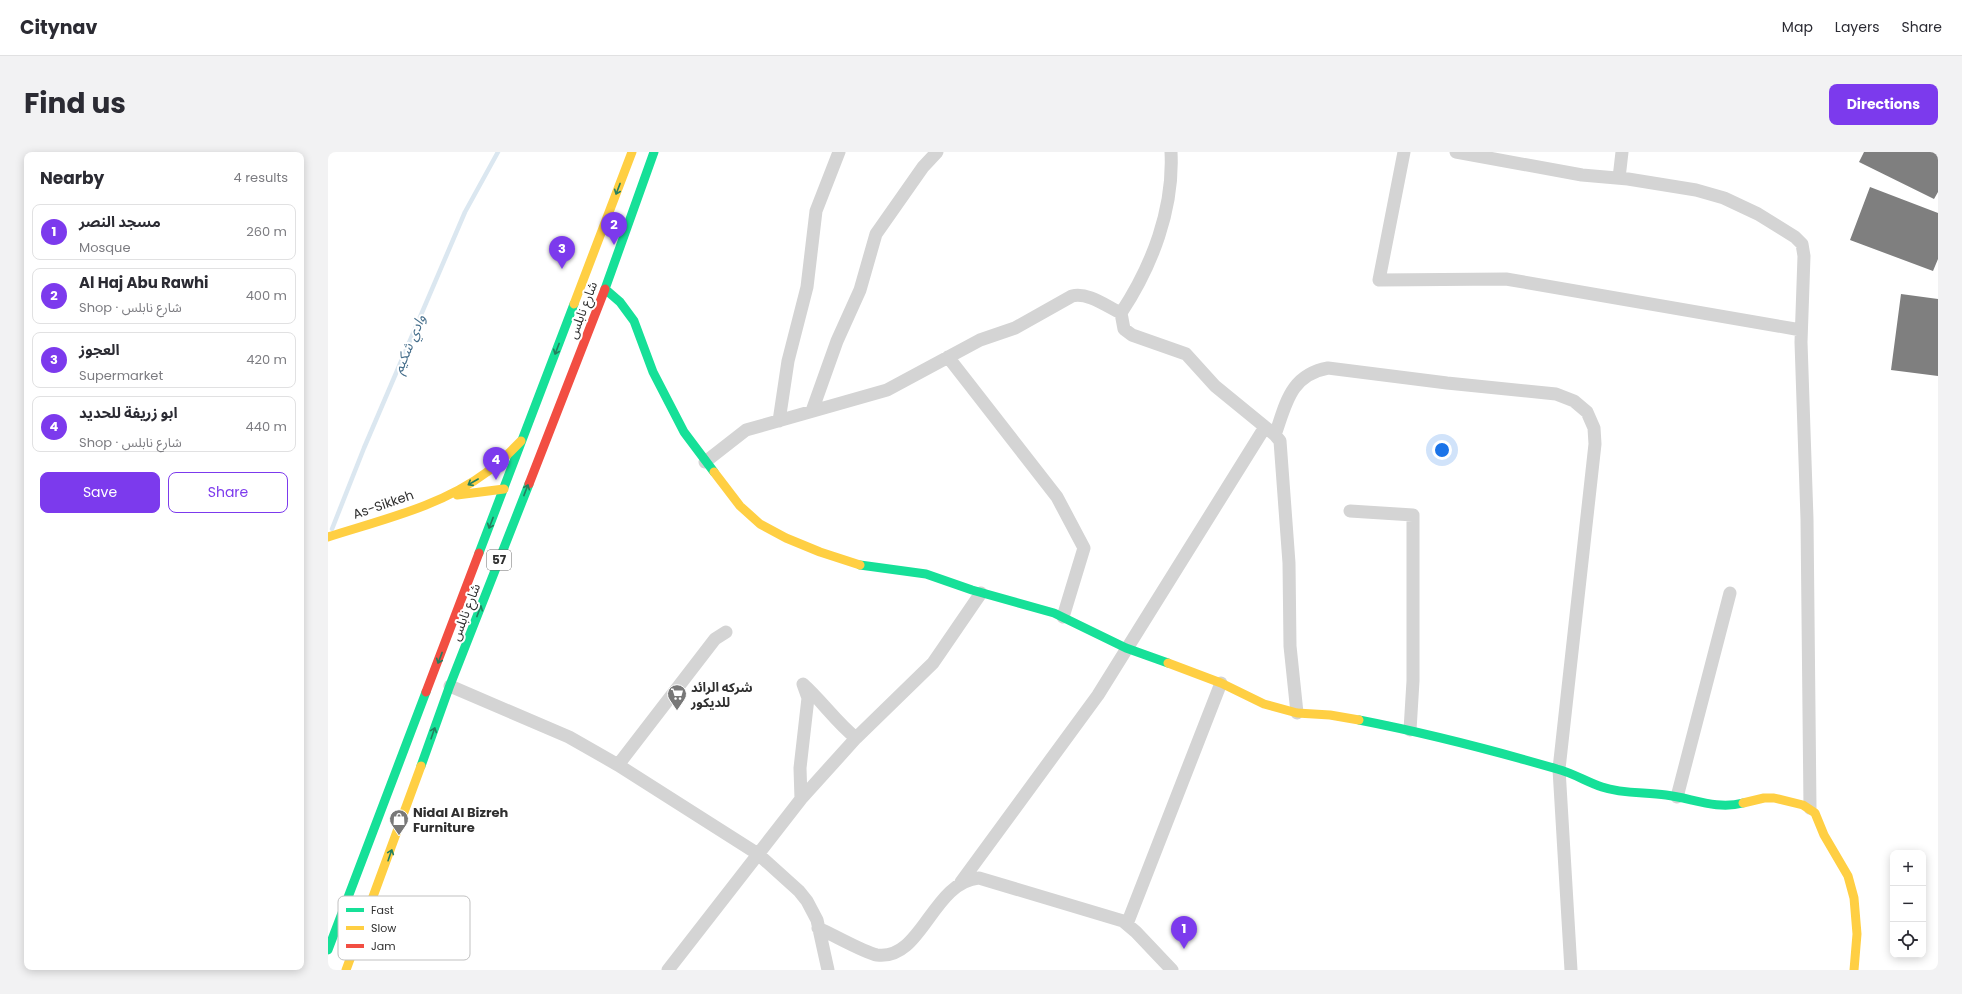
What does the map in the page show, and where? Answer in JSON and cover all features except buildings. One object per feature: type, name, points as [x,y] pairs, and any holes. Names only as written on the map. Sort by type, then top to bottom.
[{"type":"street","name":"شارع نابلس","points":[[349,896],[632,152]]},
{"type":"street","name":"شارع نابلس","points":[[376,896],[450,686],[604,289],[654,152]]},
{"type":"street","points":[[779,421],[788,361],[806,287],[816,211],[839,152]]},
{"type":"street","points":[[812,411],[837,341],[860,290],[876,234],[923,167],[937,152]]},
{"type":"street","points":[[1171,152],[1170,180],[1167,201],[1156,243],[1139,283],[1121,313],[1124,330],[1132,335],[1186,354],[1215,386],[1275,435],[1282,447],[1289,564],[1290,646],[1297,713]]},
{"type":"street","points":[[1404,152],[1379,280],[1506,279],[1801,330]]},
{"type":"street","points":[[1456,152],[1476,154],[1582,175],[1619,178],[1696,190],[1724,198],[1758,214],[1795,237],[1802,244],[1804,256],[1801,374],[1807,519],[1810,808]]},
{"type":"street","points":[[1619,178],[1622,152]]},
{"type":"street","points":[[604,289],[620,302],[634,321],[643,348],[664,397],[684,432],[705,462],[745,510],[760,524],[786,538],[820,552],[856,564],[926,574],[981,593],[1054,613],[1126,648],[1221,683],[1264,704],[1297,713],[1330,715],[1410,730],[1559,769],[1602,787],[1629,792],[1677,797],[1720,806],[1732,806],[1764,798],[1774,798],[1810,808],[1815,813],[1824,835],[1848,876],[1854,898],[1857,934],[1854,970]]},
{"type":"street","points":[[705,462],[746,430],[887,390],[980,340],[1015,328],[1072,296],[1078,294],[1088,297],[1121,313]]},
{"type":"street","points":[[948,357],[1057,497],[1084,548],[1062,618]]},
{"type":"street","points":[[1275,435],[1289,398],[1297,384],[1311,373],[1328,368],[1447,383],[1556,394],[1574,400],[1587,412],[1594,428],[1595,444],[1559,769],[1571,970]]},
{"type":"street","points":[[961,882],[1098,694],[1265,427]]},
{"type":"street","points":[[446,496],[490,470],[504,459],[523,438]]},
{"type":"street","points":[[446,496],[504,489]]},
{"type":"street","name":"As-Sikkeh","points":[[328,537],[446,496]]},
{"type":"street","points":[[1350,511],[1413,514],[1413,681],[1410,730]]},
{"type":"street","points":[[668,970],[801,799],[856,738],[933,663],[981,593]]},
{"type":"street","points":[[1677,797],[1730,593]]},
{"type":"street","points":[[618,765],[715,639],[726,632]]},
{"type":"street","points":[[1127,924],[1221,683]]},
{"type":"street","points":[[801,799],[800,768],[808,698],[803,684],[820,700],[844,728],[856,738]]},
{"type":"street","points":[[450,686],[569,738],[618,765],[758,854],[799,891],[813,910],[828,970]]},
{"type":"street","points":[[818,928],[875,955],[887,955],[898,952],[909,942],[954,887],[961,882],[970,879],[988,880],[1115,918],[1127,924],[1136,932],[1172,970]]},
{"type":"street","name":"شارع نابلس","points":[[328,950],[338,924]]},
{"type":"street","name":"شارع نابلس","points":[[346,970],[350,960]]},
{"type":"waterway","name":"وادي شكيم","points":[[332,529],[364,448],[465,212],[498,152]]},
{"type":"traffic: fast","points":[[605,289],[654,152]]},
{"type":"traffic: fast","points":[[605,289],[620,302],[634,321],[653,372],[684,432],[714,472]]},
{"type":"traffic: fast","points":[[479,553],[574,304]]},
{"type":"traffic: fast","points":[[421,766],[450,685],[529,484]]},
{"type":"traffic: fast","points":[[860,565],[926,574],[972,590],[1054,613],[1126,648],[1168,663]]},
{"type":"traffic: fast","points":[[349,896],[426,692]]},
{"type":"traffic: fast","points":[[1359,720],[1434,736],[1508,755],[1563,771],[1596,785],[1610,789],[1626,792],[1676,796],[1704,803],[1723,805],[1743,803]]},
{"type":"traffic: fast","points":[[328,950],[338,924]]},
{"type":"traffic: slow","points":[[574,304],[632,152]]},
{"type":"traffic: slow","points":[[328,537],[390,518],[451,494],[492,469],[521,441]]},
{"type":"traffic: slow","points":[[714,472],[740,506],[760,524],[786,538],[820,552],[860,565]]},
{"type":"traffic: slow","points":[[457,495],[504,489]]},
{"type":"traffic: slow","points":[[1168,663],[1221,683],[1264,704],[1297,713],[1330,715],[1359,720]]},
{"type":"traffic: slow","points":[[373,896],[421,766]]},
{"type":"traffic: slow","points":[[1743,803],[1764,798],[1774,798],[1803,805],[1815,813],[1824,835],[1848,876],[1854,898],[1857,934],[1854,970]]},
{"type":"traffic: slow","points":[[346,970],[350,960]]},
{"type":"traffic: jam","points":[[529,484],[605,289]]},
{"type":"traffic: jam","points":[[426,692],[479,553]]},
{"type":"place","name":"Al Haj Abu Rawhi","points":[[614,245]]},
{"type":"place","name":"العجوز","points":[[562,269]]},
{"type":"place","name":"ابو زريفة للحديد","points":[[496,480]]},
{"type":"place","name":"شركه الرائد للديكور","points":[[677,711]]},
{"type":"place","name":"Nidal Al Bizreh Furniture","points":[[399,836]]},
{"type":"place","name":"مسجد النصر","points":[[1184,949]]}]
